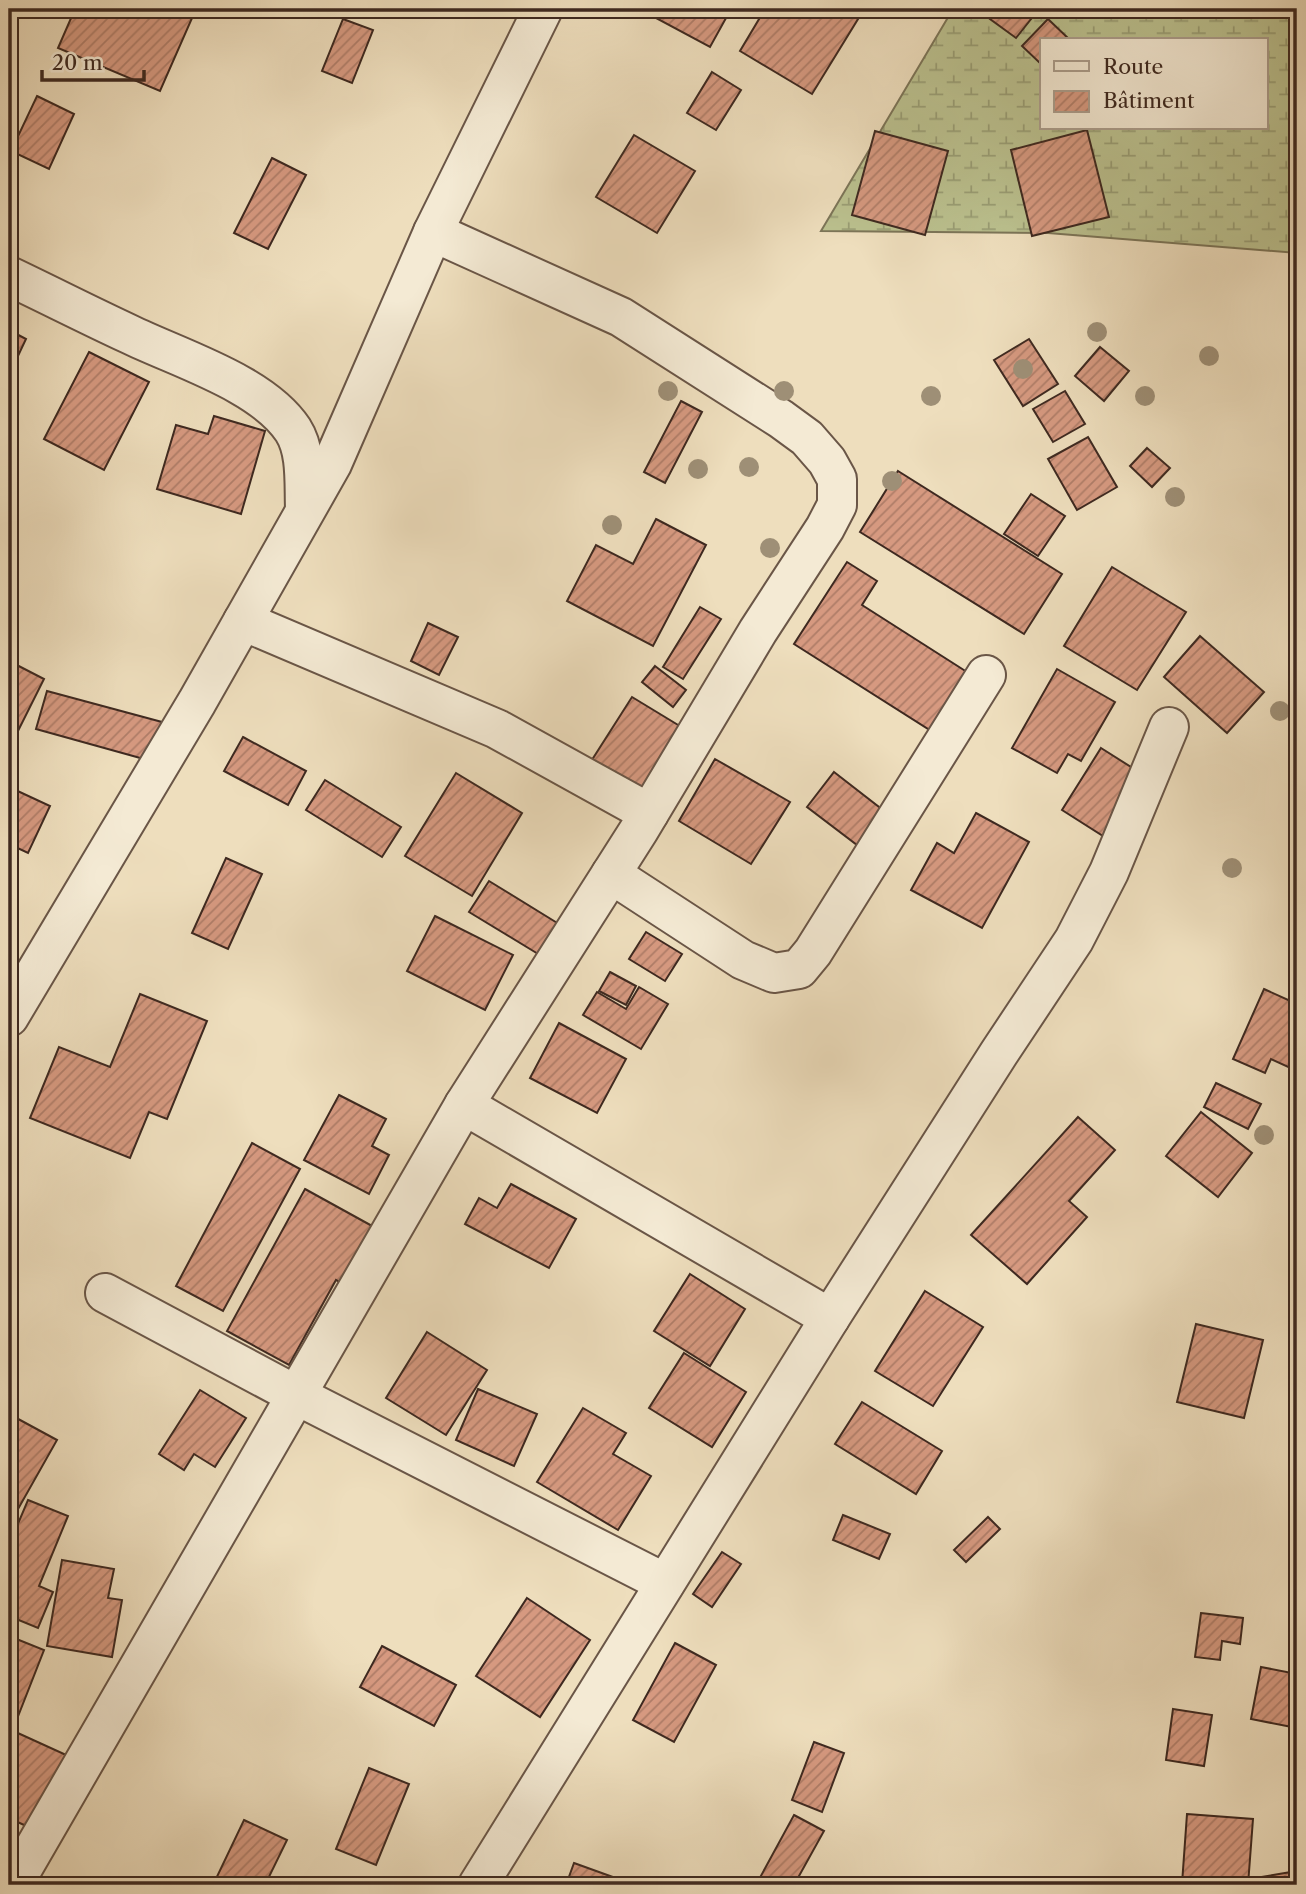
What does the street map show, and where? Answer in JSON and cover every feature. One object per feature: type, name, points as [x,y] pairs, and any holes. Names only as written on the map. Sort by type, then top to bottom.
[{"type":"street","points":[[9,1017],[243,621],[332,464],[433,232],[543,9]]},
{"type":"street","points":[[13,1885],[464,1105],[649,813],[758,631],[825,528],[836,505],[837,480],[827,461],[798,432],[621,317],[433,232]]},
{"type":"street","points":[[9,276],[129,335],[242,385],[281,415],[294,432],[301,452],[305,508]]},
{"type":"street","points":[[243,621],[497,729],[649,813]]},
{"type":"street","points":[[611,874],[743,960],[774,973],[799,969],[825,935],[986,676]]},
{"type":"street","points":[[478,1885],[830,1318],[1074,940],[1109,872],[1169,727]]},
{"type":"street","points":[[464,1105],[830,1318]]},
{"type":"street","points":[[105,1293],[296,1395],[665,1583]]},
{"type":"green space","points":[[953,9],[1297,9],[1297,253],[1048,233],[821,231]]},
{"type":"building","points":[[75,9],[196,9],[160,91],[58,48]]},
{"type":"building","points":[[642,9],[731,9],[710,47]]},
{"type":"building","points":[[765,9],[840,9],[858,19],[812,94],[740,51]]},
{"type":"building","points":[[998,9],[1039,9],[1016,38],[990,19]]},
{"type":"building","points":[[343,19],[373,30],[352,83],[322,71]]},
{"type":"building","points":[[1048,19],[1068,38],[1040,38],[1040,63],[1022,46]]},
{"type":"building","points":[[712,72],[741,90],[716,130],[687,113]]},
{"type":"building","points":[[37,96],[74,114],[49,169],[11,151]]},
{"type":"building","points":[[1087,130],[1109,217],[1032,236],[1011,150]]},
{"type":"building","points":[[875,131],[948,151],[925,235],[852,215]]},
{"type":"building","points":[[634,135],[695,171],[657,233],[596,197]]},
{"type":"building","points":[[272,158],[306,175],[268,249],[234,233]]},
{"type":"building","points":[[9,330],[26,339],[9,375]]},
{"type":"building","points":[[1029,339],[1058,384],[1023,406],[994,360]]},
{"type":"building","points":[[1100,347],[1129,371],[1104,401],[1075,376]]},
{"type":"building","points":[[89,352],[149,382],[104,470],[44,439]]},
{"type":"building","points":[[1065,391],[1085,424],[1053,442],[1033,409]]},
{"type":"building","points":[[681,401],[702,412],[665,483],[644,472]]},
{"type":"building","points":[[214,416],[265,431],[241,514],[157,489],[176,425],[208,434]]},
{"type":"building","points":[[1088,437],[1117,487],[1077,510],[1048,459]]},
{"type":"building","points":[[1147,448],[1170,468],[1152,487],[1130,466]]},
{"type":"building","points":[[898,471],[1062,574],[1024,634],[860,532]]},
{"type":"building","points":[[1031,494],[1065,516],[1038,556],[1004,534]]},
{"type":"building","points":[[656,519],[706,545],[653,646],[567,601],[596,545],[633,564]]},
{"type":"building","points":[[847,562],[877,581],[862,605],[992,688],[955,746],[794,644]]},
{"type":"building","points":[[1112,567],[1186,612],[1137,690],[1064,646]]},
{"type":"building","points":[[700,607],[721,619],[683,679],[663,667]]},
{"type":"building","points":[[428,623],[458,637],[439,675],[411,661]]},
{"type":"building","points":[[1200,636],[1264,692],[1227,733],[1164,677]]},
{"type":"building","points":[[9,661],[44,679],[18,731],[9,727]]},
{"type":"building","points":[[655,666],[686,690],[673,707],[642,682]]},
{"type":"building","points":[[1057,669],[1115,702],[1081,761],[1068,754],[1057,773],[1012,748]]},
{"type":"building","points":[[47,691],[162,722],[151,761],[36,729]]},
{"type":"building","points":[[632,697],[683,728],[638,793],[590,763]]},
{"type":"building","points":[[243,737],[306,771],[288,805],[224,771]]},
{"type":"building","points":[[1101,748],[1161,786],[1122,848],[1062,810]]},
{"type":"building","points":[[715,759],[790,802],[751,864],[679,821]]},
{"type":"building","points":[[834,772],[888,814],[861,848],[807,807]]},
{"type":"building","points":[[456,773],[522,813],[472,896],[405,856]]},
{"type":"building","points":[[325,780],[401,827],[382,857],[306,810]]},
{"type":"building","points":[[9,787],[50,806],[28,853],[9,844]]},
{"type":"building","points":[[976,813],[1029,842],[982,928],[911,890],[937,843],[954,853]]},
{"type":"building","points":[[226,858],[262,874],[228,949],[192,933]]},
{"type":"building","points":[[489,881],[567,929],[548,960],[469,912]]},
{"type":"building","points":[[435,916],[513,955],[485,1010],[407,971]]},
{"type":"building","points":[[646,932],[682,954],[665,981],[629,959]]},
{"type":"building","points":[[610,972],[636,986],[626,1005],[599,991]]},
{"type":"building","points":[[639,987],[668,1004],[641,1049],[583,1015],[597,992],[626,1009]]},
{"type":"building","points":[[1264,989],[1297,1004],[1297,1071],[1271,1059],[1265,1073],[1233,1059]]},
{"type":"building","points":[[140,994],[207,1021],[167,1119],[149,1112],[130,1158],[30,1118],[59,1047],[110,1067]]},
{"type":"building","points":[[559,1023],[626,1059],[597,1113],[530,1078]]},
{"type":"building","points":[[1216,1083],[1261,1104],[1248,1129],[1204,1107]]},
{"type":"building","points":[[339,1095],[386,1119],[372,1146],[389,1155],[369,1194],[304,1160]]},
{"type":"building","points":[[1201,1112],[1252,1153],[1218,1197],[1166,1156]]},
{"type":"building","points":[[1078,1117],[1115,1150],[1069,1201],[1087,1217],[1027,1284],[971,1235]]},
{"type":"building","points":[[252,1143],[300,1169],[223,1311],[176,1286]]},
{"type":"building","points":[[511,1184],[576,1219],[549,1268],[465,1224],[479,1198],[497,1208]]},
{"type":"building","points":[[305,1189],[383,1232],[351,1289],[336,1280],[289,1365],[227,1331]]},
{"type":"building","points":[[690,1274],[745,1309],[710,1366],[654,1331]]},
{"type":"building","points":[[925,1291],[983,1327],[933,1406],[875,1371]]},
{"type":"building","points":[[1196,1324],[1263,1340],[1244,1418],[1177,1402]]},
{"type":"building","points":[[427,1332],[487,1370],[446,1435],[386,1398]]},
{"type":"building","points":[[684,1353],[746,1392],[712,1447],[649,1408]]},
{"type":"building","points":[[478,1389],[537,1414],[514,1466],[456,1440]]},
{"type":"building","points":[[200,1390],[246,1418],[215,1467],[194,1454],[184,1470],[159,1454]]},
{"type":"building","points":[[862,1402],[942,1451],[916,1494],[835,1444]]},
{"type":"building","points":[[583,1408],[626,1433],[613,1454],[651,1476],[618,1530],[537,1482]]},
{"type":"building","points":[[9,1414],[57,1440],[9,1525]]},
{"type":"building","points":[[28,1500],[68,1516],[39,1586],[53,1592],[38,1628],[9,1616],[9,1545]]},
{"type":"building","points":[[843,1515],[890,1534],[879,1559],[833,1540]]},
{"type":"building","points":[[988,1517],[1000,1529],[966,1562],[954,1550]]},
{"type":"building","points":[[722,1552],[741,1564],[712,1607],[693,1594]]},
{"type":"building","points":[[62,1560],[114,1569],[108,1598],[122,1600],[112,1657],[47,1646]]},
{"type":"building","points":[[527,1598],[590,1640],[540,1717],[476,1676]]},
{"type":"building","points":[[1201,1613],[1243,1618],[1240,1644],[1222,1641],[1220,1660],[1195,1657]]},
{"type":"building","points":[[9,1636],[44,1650],[15,1724],[9,1722]]},
{"type":"building","points":[[675,1643],[716,1665],[674,1742],[633,1720]]},
{"type":"building","points":[[382,1646],[456,1685],[434,1726],[360,1687]]},
{"type":"building","points":[[1261,1667],[1297,1674],[1297,1728],[1251,1719]]},
{"type":"building","points":[[1173,1709],[1212,1715],[1204,1766],[1166,1760]]},
{"type":"building","points":[[9,1729],[75,1759],[41,1833],[9,1818]]},
{"type":"building","points":[[814,1742],[844,1753],[822,1812],[792,1800]]},
{"type":"building","points":[[369,1768],[409,1784],[376,1865],[336,1849]]},
{"type":"building","points":[[1187,1814],[1253,1819],[1248,1885],[1182,1884]]},
{"type":"building","points":[[794,1815],[824,1831],[794,1885],[756,1885]]},
{"type":"building","points":[[244,1820],[287,1840],[265,1885],[213,1885]]},
{"type":"building","points":[[574,1863],[635,1885],[566,1885]]},
{"type":"building","points":[[1297,1871],[1297,1885],[1262,1885],[1261,1877]]}]
